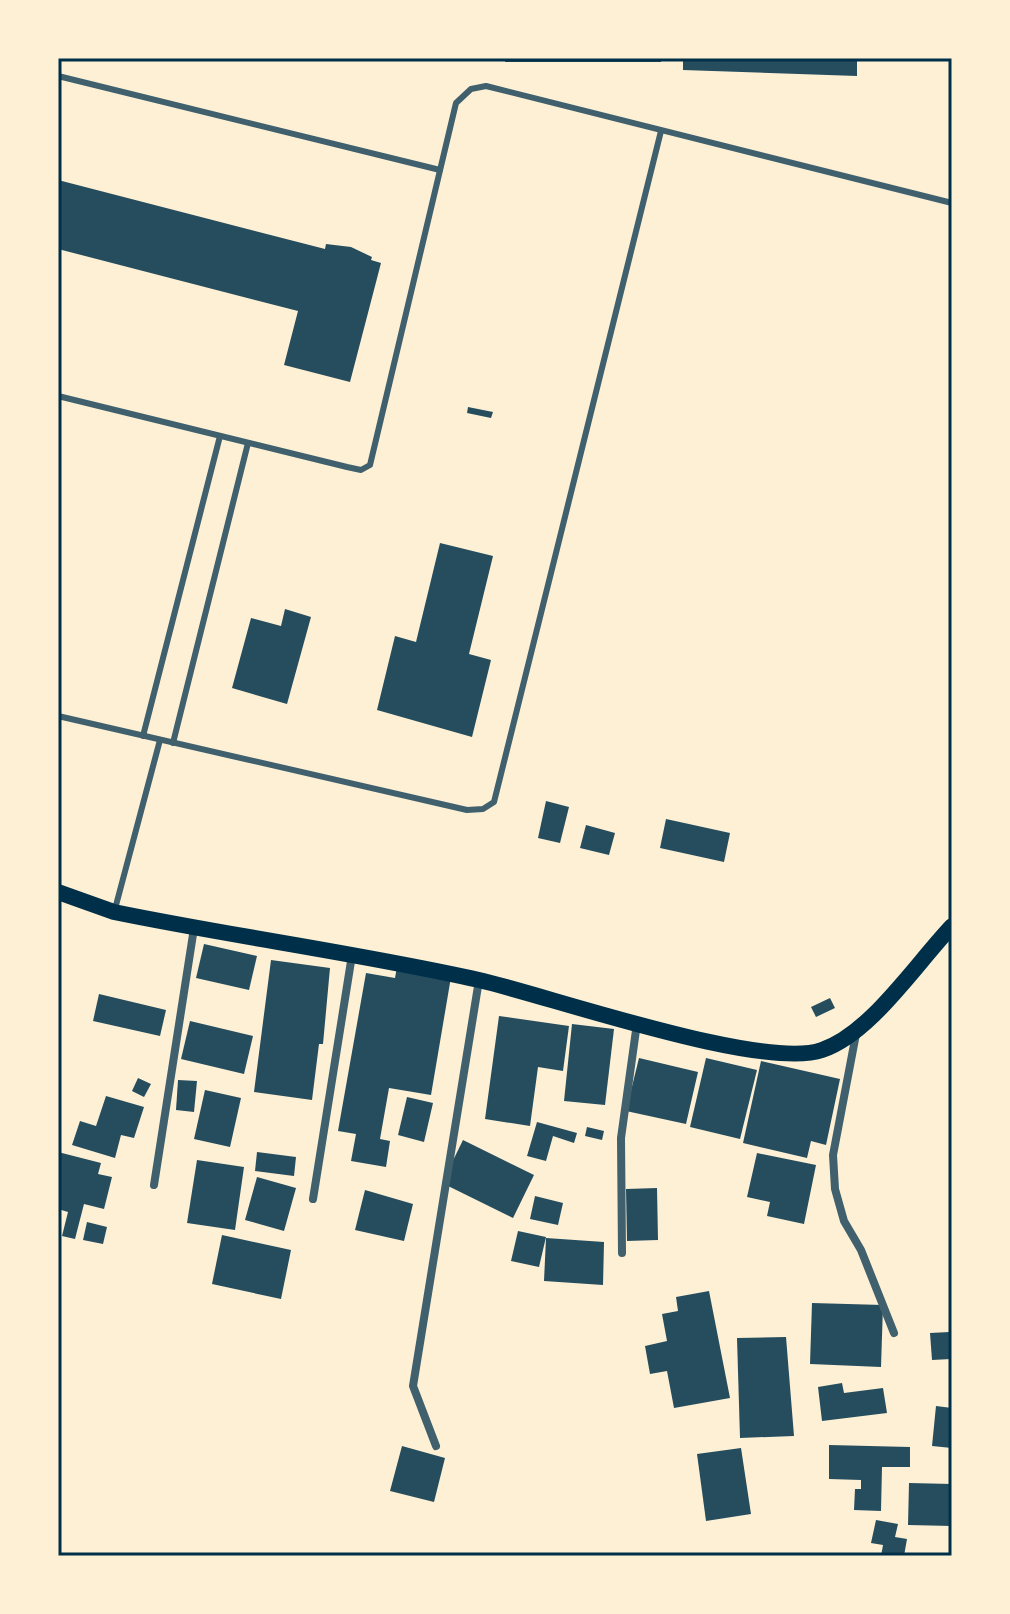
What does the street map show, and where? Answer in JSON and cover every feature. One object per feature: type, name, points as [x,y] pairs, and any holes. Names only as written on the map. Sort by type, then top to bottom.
[{"type":"main road","points":[[58,892],[114,912],[479,980],[637,1023],[768,1053],[795,1055],[821,1051],[856,1034],[952,926]]},
{"type":"street","points":[[154,1185],[194,928]]},
{"type":"street","points":[[313,1199],[352,955]]},
{"type":"street","points":[[436,1446],[413,1386],[479,980]]},
{"type":"street","points":[[622,1253],[621,1138],[637,1023]]},
{"type":"street","points":[[856,1034],[833,1155],[835,1189],[844,1221],[861,1250],[894,1333]]},
{"type":"lane","points":[[58,76],[440,170]]},
{"type":"lane","points":[[58,396],[361,470],[370,465],[456,103],[471,89],[486,86],[952,203]]},
{"type":"lane","points":[[58,716],[467,810],[483,809],[494,802],[661,131]]},
{"type":"lane","points":[[143,736],[220,436]]},
{"type":"lane","points":[[173,743],[248,443]]},
{"type":"lane","points":[[114,912],[160,740]]},
{"type":"building","points":[[505,58],[661,58],[661,62],[505,62]]},
{"type":"building","points":[[683,58],[857,58],[857,76],[683,70]]},
{"type":"building","points":[[58,180],[325,249],[326,244],[351,247],[381,263],[350,382],[284,365],[298,311],[58,249]]},
{"type":"building","points":[[468,407],[493,412],[491,418],[467,413]]},
{"type":"building","points":[[440,543],[493,556],[469,654],[491,660],[472,737],[377,710],[395,636],[416,642]]},
{"type":"building","points":[[285,609],[311,617],[287,704],[232,688],[251,618],[281,626]]},
{"type":"building","points":[[546,801],[569,807],[560,843],[538,838]]},
{"type":"building","points":[[666,819],[730,833],[724,862],[660,848]]},
{"type":"building","points":[[586,825],[615,833],[609,855],[580,848]]},
{"type":"building","points":[[204,944],[257,956],[249,990],[196,978]]},
{"type":"building","points":[[271,960],[330,968],[323,1044],[319,1044],[312,1100],[254,1092]]},
{"type":"building","points":[[397,967],[451,977],[431,1095],[389,1088],[380,1139],[390,1141],[386,1167],[351,1161],[356,1134],[338,1131],[366,973],[395,978]]},
{"type":"building","points":[[99,994],[166,1010],[160,1036],[93,1021]]},
{"type":"building","points":[[830,998],[835,1008],[816,1017],[811,1007]]},
{"type":"building","points":[[499,1016],[569,1026],[563,1071],[538,1067],[530,1126],[485,1119]]},
{"type":"building","points":[[190,1021],[253,1036],[244,1074],[181,1059]]},
{"type":"building","points":[[572,1024],[614,1029],[605,1105],[564,1101]]},
{"type":"building","points":[[639,1058],[698,1072],[686,1124],[626,1111]]},
{"type":"building","points":[[706,1058],[757,1070],[740,1139],[690,1127]]},
{"type":"building","points":[[761,1061],[840,1079],[826,1145],[811,1141],[807,1158],[743,1143]]},
{"type":"building","points":[[138,1078],[151,1084],[144,1097],[132,1091]]},
{"type":"building","points":[[178,1080],[197,1081],[194,1112],[176,1110]]},
{"type":"building","points":[[205,1090],[241,1098],[230,1147],[194,1139]]},
{"type":"building","points":[[106,1096],[144,1107],[134,1138],[121,1135],[115,1158],[72,1145],[80,1121],[96,1126]]},
{"type":"building","points":[[407,1097],[433,1103],[424,1142],[398,1135]]},
{"type":"building","points":[[537,1122],[577,1133],[574,1143],[553,1136],[546,1161],[527,1156]]},
{"type":"building","points":[[587,1127],[604,1131],[602,1140],[585,1136]]},
{"type":"building","points":[[463,1140],[534,1175],[513,1218],[442,1183]]},
{"type":"building","points":[[58,1152],[101,1163],[98,1174],[112,1177],[104,1209],[84,1204],[75,1239],[62,1236],[68,1212],[58,1209]]},
{"type":"building","points":[[257,1152],[296,1157],[294,1176],[255,1171]]},
{"type":"building","points":[[757,1153],[816,1165],[804,1224],[767,1216],[770,1202],[747,1197]]},
{"type":"building","points":[[197,1160],[244,1167],[235,1230],[187,1223]]},
{"type":"building","points":[[257,1177],[296,1188],[284,1231],[245,1220]]},
{"type":"building","points":[[657,1188],[658,1240],[627,1241],[626,1189]]},
{"type":"building","points":[[365,1190],[413,1204],[404,1241],[355,1230]]},
{"type":"building","points":[[535,1196],[563,1203],[558,1225],[530,1219]]},
{"type":"building","points":[[87,1222],[107,1227],[103,1244],[83,1240]]},
{"type":"building","points":[[518,1231],[546,1237],[539,1267],[511,1261]]},
{"type":"building","points":[[222,1235],[291,1250],[281,1299],[212,1284]]},
{"type":"building","points":[[546,1238],[604,1242],[603,1285],[544,1281]]},
{"type":"building","points":[[709,1291],[730,1398],[674,1408],[667,1371],[650,1374],[645,1346],[667,1341],[662,1314],[678,1311],[676,1297]]},
{"type":"building","points":[[812,1303],[883,1305],[881,1367],[810,1364]]},
{"type":"building","points":[[949,1332],[951,1359],[932,1360],[930,1333]]},
{"type":"building","points":[[786,1337],[794,1436],[740,1438],[737,1338]]},
{"type":"building","points":[[842,1383],[844,1393],[883,1388],[887,1413],[822,1421],[818,1387]]},
{"type":"building","points":[[936,1406],[952,1408],[952,1448],[932,1446]]},
{"type":"building","points":[[829,1445],[910,1447],[910,1467],[882,1467],[881,1511],[854,1510],[855,1489],[861,1489],[861,1480],[829,1479]]},
{"type":"building","points":[[402,1446],[445,1458],[434,1502],[390,1491]]},
{"type":"building","points":[[741,1448],[751,1514],[706,1521],[697,1454]]},
{"type":"building","points":[[909,1483],[952,1484],[952,1526],[908,1525]]},
{"type":"building","points":[[876,1520],[898,1524],[895,1537],[907,1539],[904,1556],[881,1556],[883,1545],[871,1543]]}]
